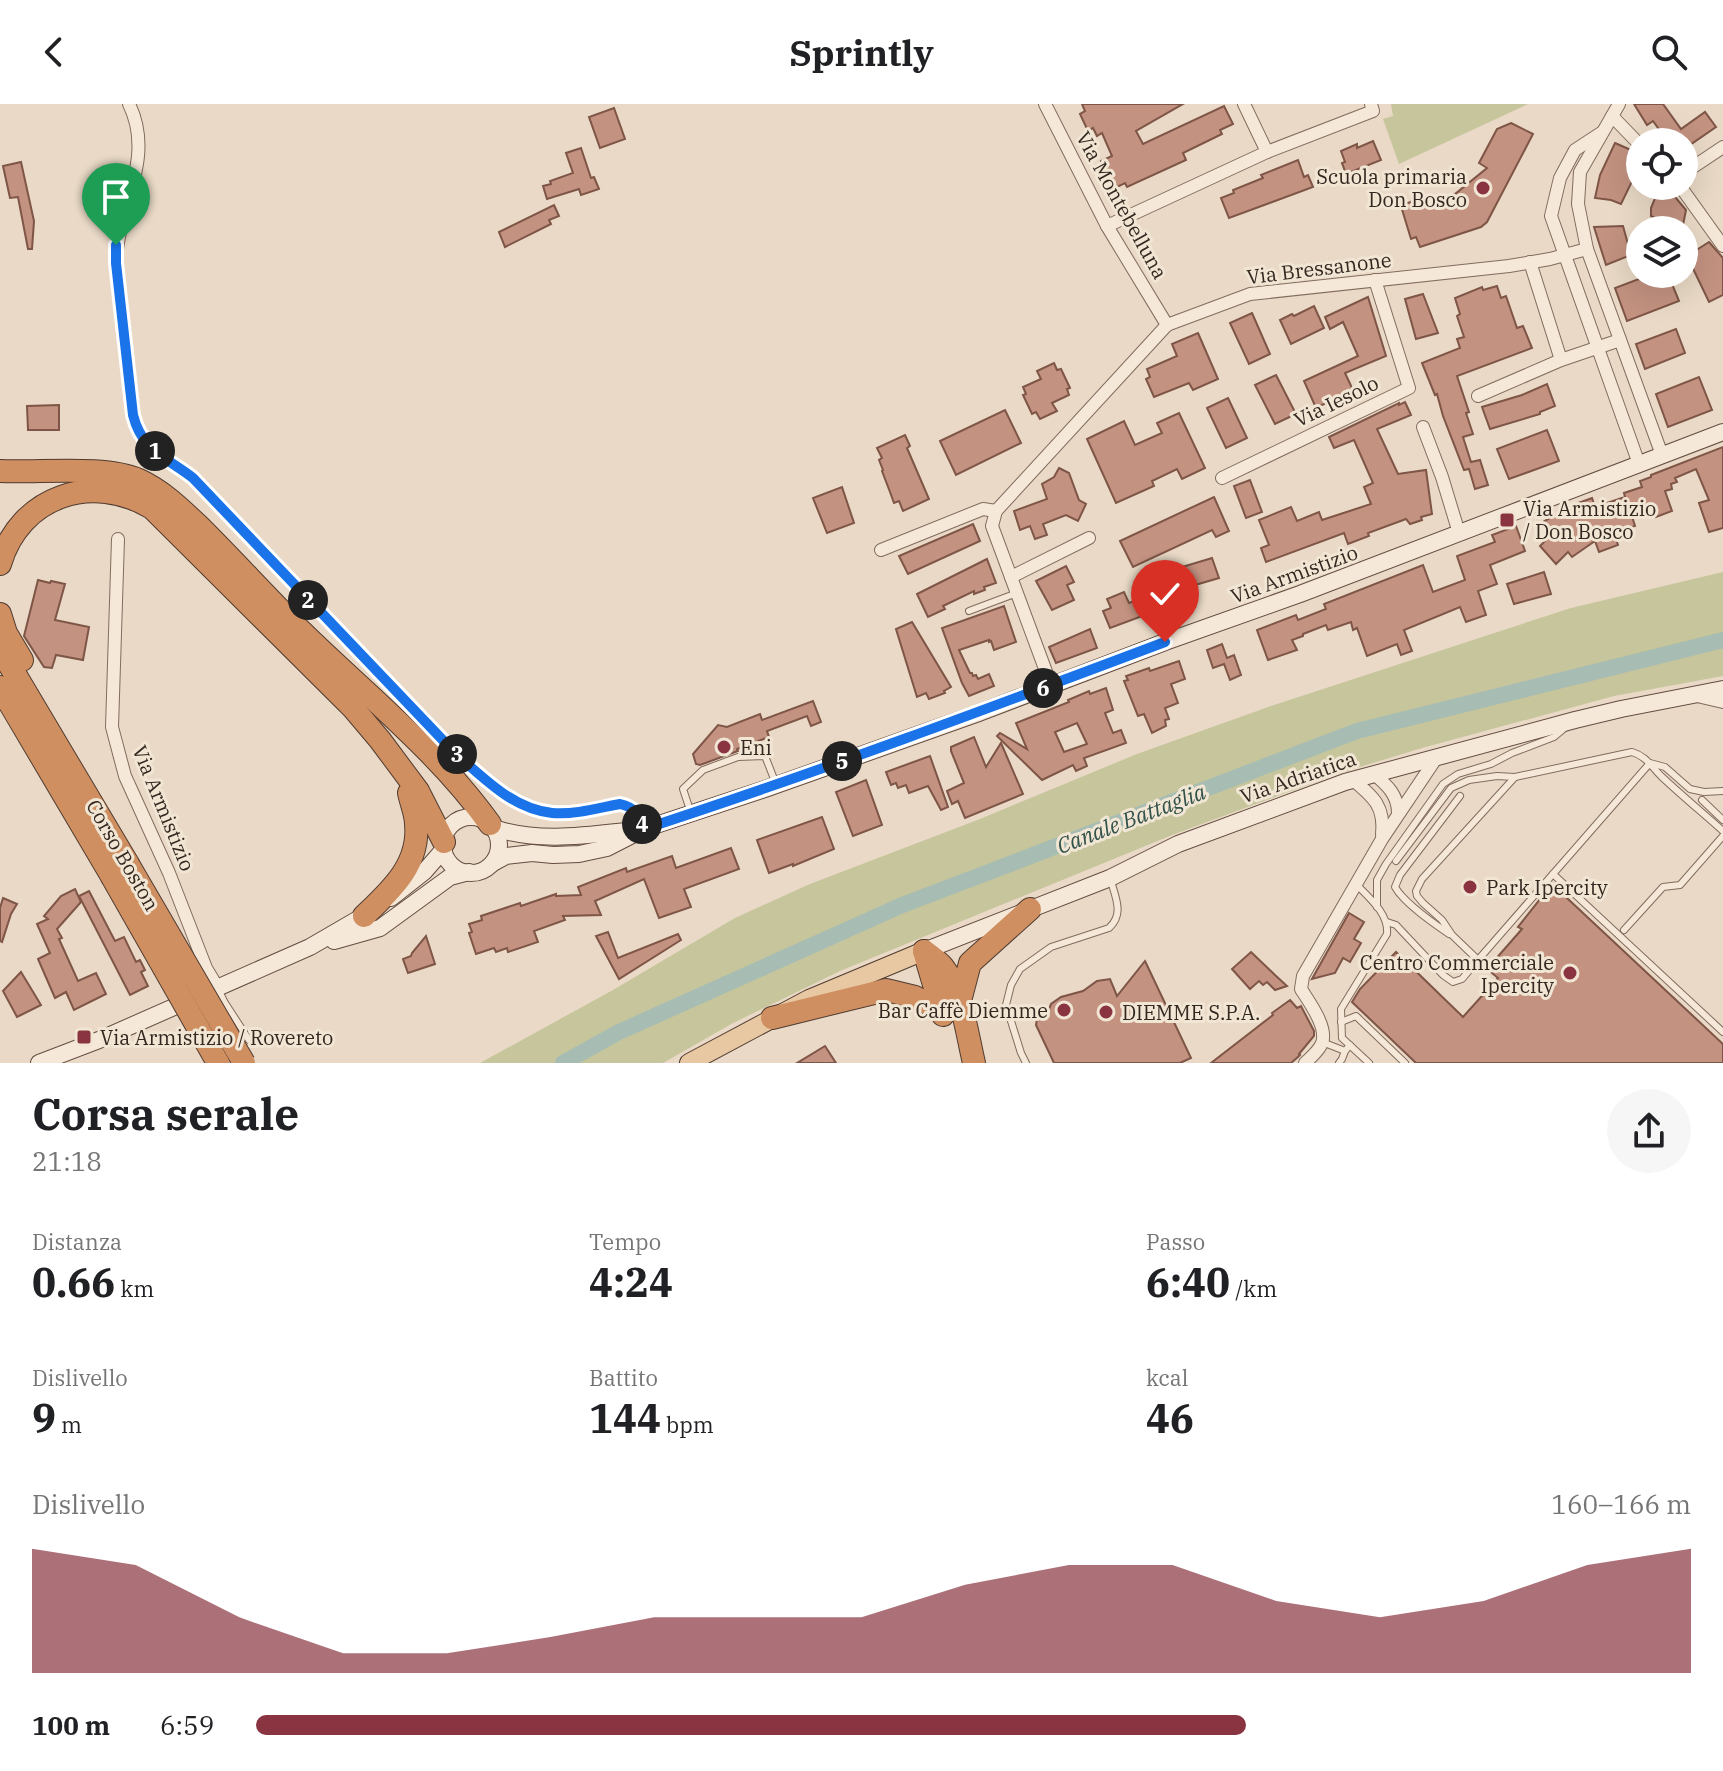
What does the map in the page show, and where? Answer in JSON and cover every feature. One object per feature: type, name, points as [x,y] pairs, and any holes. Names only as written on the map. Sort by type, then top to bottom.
[{"type":"highway","points":[[0,471],[124,474],[173,502],[470,795],[492,826]]},
{"type":"highway","points":[[0,564],[6,547],[22,523],[45,504],[58,498],[72,493],[99,491],[127,496],[152,508],[353,708],[418,791],[444,846]]},
{"type":"highway","points":[[0,614],[6,633],[47,703],[73,770]]},
{"type":"highway","name":"Corso Boston","points":[[0,649],[73,770],[218,1063]]},
{"type":"highway","name":"Corso Boston","points":[[0,687],[244,1063]]},
{"type":"highway","points":[[0,705],[10,720],[25,728]]},
{"type":"highway","points":[[364,916],[394,887],[414,851],[417,824],[404,772]]},
{"type":"highway","points":[[950,1006],[970,963],[1030,909]]},
{"type":"highway","points":[[924,951],[973,1063]]},
{"type":"highway","points":[[772,1018],[886,990],[950,1006]]},
{"type":"main road","name":"Via Adriatica","points":[[689,1063],[809,999],[924,951]]},
{"type":"street","points":[[129,104],[139,141],[138,166],[120,223],[116,263],[133,415],[137,430],[147,446],[193,478],[457,755],[495,788],[515,802],[534,810],[554,813],[620,804],[631,807],[638,814],[644,829]]},
{"type":"street","name":"Via Montebelluna","points":[[1045,104],[1107,226],[1167,325]]},
{"type":"street","points":[[1244,104],[1267,152]]},
{"type":"street","points":[[1107,226],[1267,152],[1373,111],[1371,104]]},
{"type":"street","points":[[1619,104],[1580,172],[1578,204],[1587,249],[1662,455]]},
{"type":"street","points":[[1612,116],[1626,130]]},
{"type":"street","points":[[1603,131],[1575,150],[1560,178],[1551,216],[1639,464]]},
{"type":"street","points":[[1698,164],[1723,147]]},
{"type":"street","points":[[1690,200],[1723,246]]},
{"type":"street","name":"Via Bressanone","points":[[996,511],[1167,325],[1250,294],[1530,262],[1587,249]]},
{"type":"street","points":[[1530,262],[1561,360]]},
{"type":"street","name":"Via Iesolo","points":[[1222,478],[1409,388],[1375,280]]},
{"type":"street","points":[[1478,396],[1561,360],[1620,340]]},
{"type":"street","points":[[1423,427],[1459,533]]},
{"type":"street","name":"Via Armistizio","points":[[310,947],[380,928],[450,877],[478,872],[506,856],[579,854],[607,848],[644,829],[976,714],[1723,432]]},
{"type":"street","points":[[881,550],[983,509],[996,511],[992,526],[1051,685]]},
{"type":"street","points":[[1011,577],[1089,538]]},
{"type":"street","name":"Via Armistizio","points":[[118,539],[112,727],[125,776],[169,873],[206,968],[218,988]]},
{"type":"street","name":"Via Adriatica","points":[[924,951],[1110,878],[1178,844],[1353,780],[1575,720],[1723,689]]},
{"type":"street","points":[[1694,695],[1723,702]]},
{"type":"street","points":[[1305,1063],[1321,1046],[1324,1037],[1317,1015],[1301,989],[1301,982],[1355,883],[1437,756]]},
{"type":"street","points":[[1374,774],[1395,796],[1398,813]]},
{"type":"street","points":[[1353,780],[1380,808],[1384,821],[1382,839]]},
{"type":"street","name":"Via Armistizio","points":[[39,1063],[99,1040],[310,947],[364,916],[424,872],[444,846],[449,828],[461,819],[476,817],[511,834],[565,837],[644,829]]},
{"type":"street","points":[[492,826],[499,838],[493,863]]},
{"type":"street","points":[[444,846],[453,865],[469,872]]},
{"type":"lane","points":[[969,611],[1017,593]]},
{"type":"lane","points":[[1377,907],[1377,880],[1443,784],[1458,774],[1491,764],[1554,737],[1575,720]]},
{"type":"lane","points":[[1396,861],[1451,788],[1469,780],[1515,777],[1632,752],[1640,754],[1723,834],[1680,885],[1663,887],[1624,930]]},
{"type":"lane","points":[[692,814],[683,789],[703,770],[738,757],[765,756],[776,784]]},
{"type":"lane","points":[[1386,921],[1396,925],[1443,975],[1453,982],[1462,979],[1650,763]]},
{"type":"lane","points":[[1650,763],[1665,767],[1690,789],[1723,791]]},
{"type":"lane","points":[[1452,935],[1442,920],[1417,896],[1418,884],[1515,777]]},
{"type":"lane","points":[[1460,796],[1400,875],[1395,887],[1408,903],[1452,935],[1478,960]]},
{"type":"lane","points":[[1702,800],[1723,820]]},
{"type":"lane","points":[[1553,874],[1723,1032]]},
{"type":"lane","points":[[1026,1063],[1006,1005],[1011,985],[1020,969],[1051,947],[1109,928],[1116,922],[1119,912],[1110,878]]},
{"type":"lane","points":[[1347,1048],[1342,1038],[1341,1009],[1387,934],[1388,924],[1355,883]]},
{"type":"lane","name":"Via Armistizio","points":[[218,988],[249,1040]]},
{"type":"lane","points":[[1341,1022],[1356,1016],[1405,1063]]},
{"type":"lane","points":[[1322,1042],[1347,1048],[1369,1063]]},
{"type":"lane","points":[[1339,1063],[1347,1048]]},
{"type":"green space","points":[[1391,104],[1528,104],[1399,164],[1383,119],[1393,116]]},
{"type":"green space","points":[[1723,572],[1723,676],[1614,696],[1340,773],[1172,835],[840,971],[733,1023],[663,1063],[480,1063],[735,918],[810,884],[980,819],[1137,754],[1271,706],[1571,608]]},
{"type":"building","points":[[1082,104],[1183,104],[1136,131],[1143,144],[1224,106],[1233,124],[1220,130],[1222,134],[1183,153],[1186,160],[1127,187],[1125,183],[1113,189],[1101,161],[1112,156],[1102,133],[1097,136],[1093,128],[1088,131],[1080,114],[1085,111]]},
{"type":"building","points":[[1634,104],[1663,104],[1680,128],[1658,128],[1653,121],[1647,125]]},
{"type":"building","points":[[614,108],[625,139],[600,148],[589,117]]},
{"type":"building","points":[[1705,112],[1716,127],[1698,139],[1698,128],[1682,128]]},
{"type":"building","name":"Scuola primaria Don Bosco","points":[[1511,123],[1533,134],[1487,222],[1481,227],[1420,247],[1416,237],[1411,239],[1401,206],[1417,199],[1419,203],[1455,194],[1487,168],[1479,163],[1497,129]]},
{"type":"building","points":[[1373,141],[1381,160],[1346,174],[1341,151]]},
{"type":"building","points":[[1615,143],[1626,148],[1626,194],[1621,204],[1595,198],[1600,175]]},
{"type":"building","points":[[581,148],[591,178],[594,177],[599,189],[581,195],[579,189],[547,199],[543,186],[573,173],[566,153]]},
{"type":"building","points":[[1298,160],[1304,177],[1308,175],[1313,187],[1229,218],[1221,198],[1263,178],[1261,175]]},
{"type":"building","points":[[21,162],[34,221],[32,249],[28,249],[18,197],[10,198],[3,166]]},
{"type":"building","points":[[1654,200],[1678,200],[1686,210],[1685,216],[1651,216]]},
{"type":"building","points":[[554,205],[559,216],[549,220],[551,224],[505,247],[499,232]]},
{"type":"building","points":[[1623,226],[1626,257],[1606,265],[1594,227]]},
{"type":"building","points":[[1709,242],[1723,258],[1723,295],[1709,302],[1698,279],[1698,249]]},
{"type":"building","points":[[1626,284],[1626,288],[1674,288],[1679,301],[1627,321],[1615,288]]},
{"type":"building","points":[[1497,286],[1501,298],[1506,296],[1517,328],[1523,326],[1532,348],[1457,376],[1473,434],[1463,437],[1471,462],[1480,460],[1488,485],[1475,489],[1469,469],[1464,470],[1437,394],[1422,363],[1460,348],[1457,339],[1464,337],[1455,298],[1482,287],[1483,290]]},
{"type":"building","points":[[1423,294],[1438,333],[1416,339],[1405,299]]},
{"type":"building","points":[[1368,297],[1386,356],[1345,373],[1353,390],[1316,408],[1304,381],[1358,356],[1343,322],[1330,329],[1325,317]]},
{"type":"building","points":[[1314,306],[1324,328],[1291,344],[1280,320]]},
{"type":"building","points":[[1252,313],[1270,354],[1249,364],[1230,323]]},
{"type":"building","points":[[1676,329],[1685,353],[1645,369],[1636,344]]},
{"type":"building","points":[[1198,333],[1218,379],[1193,390],[1189,383],[1154,397],[1146,379],[1150,377],[1147,369],[1177,356],[1172,344]]},
{"type":"building","points":[[1054,363],[1057,370],[1061,369],[1070,388],[1067,389],[1069,395],[1052,403],[1057,411],[1040,419],[1036,412],[1032,414],[1023,395],[1026,394],[1023,387],[1041,379],[1037,371]]},
{"type":"building","points":[[1276,375],[1296,414],[1275,424],[1255,385]]},
{"type":"building","points":[[1699,377],[1712,410],[1668,427],[1656,394]]},
{"type":"building","points":[[1547,384],[1555,406],[1540,414],[1490,429],[1482,407]]},
{"type":"building","points":[[1228,398],[1247,438],[1226,448],[1207,408]]},
{"type":"building","points":[[1405,402],[1411,415],[1377,429],[1398,474],[1426,470],[1432,514],[1410,524],[1406,519],[1348,544],[1344,533],[1266,562],[1261,548],[1269,545],[1259,520],[1291,507],[1297,521],[1319,512],[1322,520],[1371,504],[1364,487],[1373,483],[1354,440],[1334,448],[1329,437]]},
{"type":"building","points":[[59,405],[59,430],[28,430],[27,406]]},
{"type":"building","points":[[1005,410],[1021,443],[956,475],[940,441]]},
{"type":"building","points":[[1179,413],[1205,468],[1182,479],[1177,469],[1152,481],[1154,486],[1116,503],[1087,439],[1124,421],[1135,445],[1162,433],[1157,423]]},
{"type":"building","points":[[1547,430],[1559,461],[1509,479],[1497,449]]},
{"type":"building","points":[[905,435],[910,446],[907,448],[929,499],[903,511],[899,501],[894,503],[877,448]]},
{"type":"building","points":[[1723,447],[1723,528],[1709,532],[1699,503],[1709,500],[1696,469],[1675,478],[1677,482],[1671,484],[1672,489],[1665,491],[1672,511],[1656,517],[1651,504],[1630,510],[1635,526],[1618,532],[1619,535],[1615,536],[1618,545],[1599,552],[1595,541],[1572,557],[1568,552],[1556,564],[1540,546],[1553,533],[1543,522],[1561,509],[1592,498],[1595,507],[1625,497],[1624,493],[1642,487],[1640,481],[1651,475]]},
{"type":"building","points":[[1059,468],[1069,473],[1079,500],[1086,504],[1078,521],[1066,515],[1043,524],[1047,535],[1035,539],[1030,526],[1020,530],[1014,511],[1047,499],[1042,484],[1054,477]]},
{"type":"building","points":[[1250,480],[1262,512],[1246,518],[1234,486]]},
{"type":"building","points":[[842,487],[854,523],[827,533],[813,498]]},
{"type":"building","points":[[1214,497],[1229,531],[1216,537],[1212,530],[1133,567],[1120,541]]},
{"type":"building","points":[[973,524],[980,541],[908,574],[899,556]]},
{"type":"building","points":[[1516,526],[1525,551],[1490,565],[1497,584],[1478,591],[1486,615],[1466,622],[1460,607],[1404,630],[1412,651],[1401,655],[1397,644],[1367,656],[1357,628],[1353,630],[1351,622],[1328,630],[1326,625],[1292,640],[1297,650],[1268,660],[1257,630],[1296,615],[1298,620],[1326,609],[1324,604],[1423,565],[1433,592],[1465,580],[1457,556],[1495,542],[1492,535]]},
{"type":"building","points":[[1212,558],[1219,578],[1185,588],[1179,568]]},
{"type":"building","points":[[987,559],[996,583],[943,606],[945,609],[928,617],[917,594]]},
{"type":"building","points":[[1066,566],[1074,582],[1067,585],[1074,600],[1052,610],[1036,581]]},
{"type":"building","points":[[1544,572],[1551,594],[1514,604],[1507,584]]},
{"type":"building","points":[[38,580],[65,584],[55,620],[89,627],[83,660],[56,655],[52,668],[44,667],[24,636]]},
{"type":"building","points":[[1159,591],[1160,594],[1167,591],[1176,613],[1157,621],[1153,612],[1110,628],[1103,611],[1111,608],[1107,599],[1124,592],[1129,603]]},
{"type":"building","points":[[1004,606],[1016,642],[994,650],[989,640],[959,650],[970,673],[978,679],[989,674],[994,686],[969,696],[942,628]]},
{"type":"building","points":[[912,622],[951,687],[929,699],[926,693],[917,697],[896,629]]},
{"type":"building","points":[[1090,629],[1097,648],[1056,663],[1049,647]]},
{"type":"building","points":[[1222,644],[1227,658],[1234,655],[1241,675],[1230,680],[1224,664],[1213,668],[1207,650]]},
{"type":"building","points":[[1179,661],[1185,679],[1171,684],[1178,703],[1165,708],[1169,719],[1165,720],[1166,726],[1152,733],[1144,714],[1138,716],[1124,681],[1128,680],[1126,676]]},
{"type":"building","points":[[1106,688],[1113,710],[1105,713],[1113,733],[1121,730],[1126,743],[1084,758],[1087,766],[1076,771],[1073,765],[1042,780],[997,736],[1000,733],[1027,749],[1016,723],[1089,691],[1090,694]],"holes":[[[1077,723],[1087,744],[1064,752],[1055,732]]]},
{"type":"building","points":[[813,701],[821,722],[811,726],[807,716],[767,731],[769,737],[738,751],[696,764],[693,754],[718,725],[727,727],[760,714],[762,720]]},
{"type":"building","points":[[974,737],[986,767],[1001,743],[1023,794],[965,818],[958,801],[952,804],[947,791],[964,783],[951,747]]},
{"type":"building","points":[[930,756],[948,807],[941,810],[928,786],[909,793],[906,785],[898,788],[896,783],[891,785],[886,772]]},
{"type":"building","points":[[866,780],[882,825],[853,836],[836,792]]},
{"type":"building","points":[[822,817],[834,849],[769,873],[757,840]]},
{"type":"building","points":[[731,848],[739,869],[684,889],[691,907],[659,918],[644,879],[595,901],[601,915],[563,916],[565,920],[534,931],[538,942],[508,952],[507,948],[496,952],[494,948],[476,954],[469,924],[482,920],[481,916],[556,894],[581,895],[578,887],[626,868],[627,872],[672,856],[676,868]]},
{"type":"building","name":"Centro Commerciale Ipercity","points":[[1552,884],[1723,1044],[1723,1063],[1416,1063],[1352,1002],[1360,989],[1396,952],[1463,1017],[1498,978],[1487,969],[1522,929],[1518,927]]},
{"type":"building","points":[[75,889],[81,902],[57,929],[62,938],[59,939],[78,981],[96,973],[106,994],[74,1010],[66,992],[55,998],[38,959],[50,953],[37,924],[48,919],[44,916],[61,896]]},
{"type":"building","points":[[89,891],[115,941],[124,937],[136,962],[140,960],[145,970],[141,972],[148,986],[130,995],[79,896]]},
{"type":"building","points":[[3,898],[17,904],[2,942],[0,908]]},
{"type":"building","points":[[1349,913],[1364,922],[1354,939],[1361,943],[1350,962],[1343,958],[1335,973],[1312,979]]},
{"type":"building","points":[[608,932],[618,958],[678,934],[681,940],[619,979],[596,936]]},
{"type":"building","points":[[426,936],[435,964],[408,973],[403,959],[411,956]]},
{"type":"building","points":[[1251,952],[1287,986],[1275,990],[1267,982],[1263,985],[1259,981],[1250,989],[1232,969]]},
{"type":"building","name":"DIEMME S.P.A.","points":[[1145,961],[1191,1058],[1180,1063],[1054,1063],[1036,1025],[1038,1012],[1048,1012],[1051,1004],[1061,997],[1083,991],[1097,981],[1110,979],[1117,996]]},
{"type":"building","points":[[21,972],[41,1005],[17,1017],[3,991]]},
{"type":"building","points":[[1290,1000],[1297,1008],[1301,1006],[1314,1031],[1314,1036],[1291,1063],[1211,1063],[1273,1015]]},
{"type":"building","points":[[825,1046],[836,1063],[797,1063]]},
{"type":"waterway","name":"Canale Battaglia","points":[[563,1063],[619,1032],[900,906],[1357,731],[1723,640]]},
{"type":"place","name":"Scuola primaria Don Bosco","points":[[1483,188]]},
{"type":"place","name":"Via Armistizio / Don Bosco","points":[[1507,520]]},
{"type":"place","name":"Eni","points":[[724,747]]},
{"type":"place","name":"Park Ipercity","points":[[1470,887]]},
{"type":"place","name":"Centro Commerciale Ipercity","points":[[1570,973]]},
{"type":"place","name":"Bar Caffè Diemme","points":[[1064,1010]]},
{"type":"place","name":"DIEMME S.P.A.","points":[[1106,1012]]},
{"type":"place","name":"Via Armistizio / Rovereto","points":[[84,1037]]},
{"type":"route","points":[[116,245],[133,415],[137,430],[147,446],[193,478],[457,755],[495,788],[534,810],[554,813],[620,804],[631,807],[638,814],[644,829],[976,714],[1165,642]]}]
